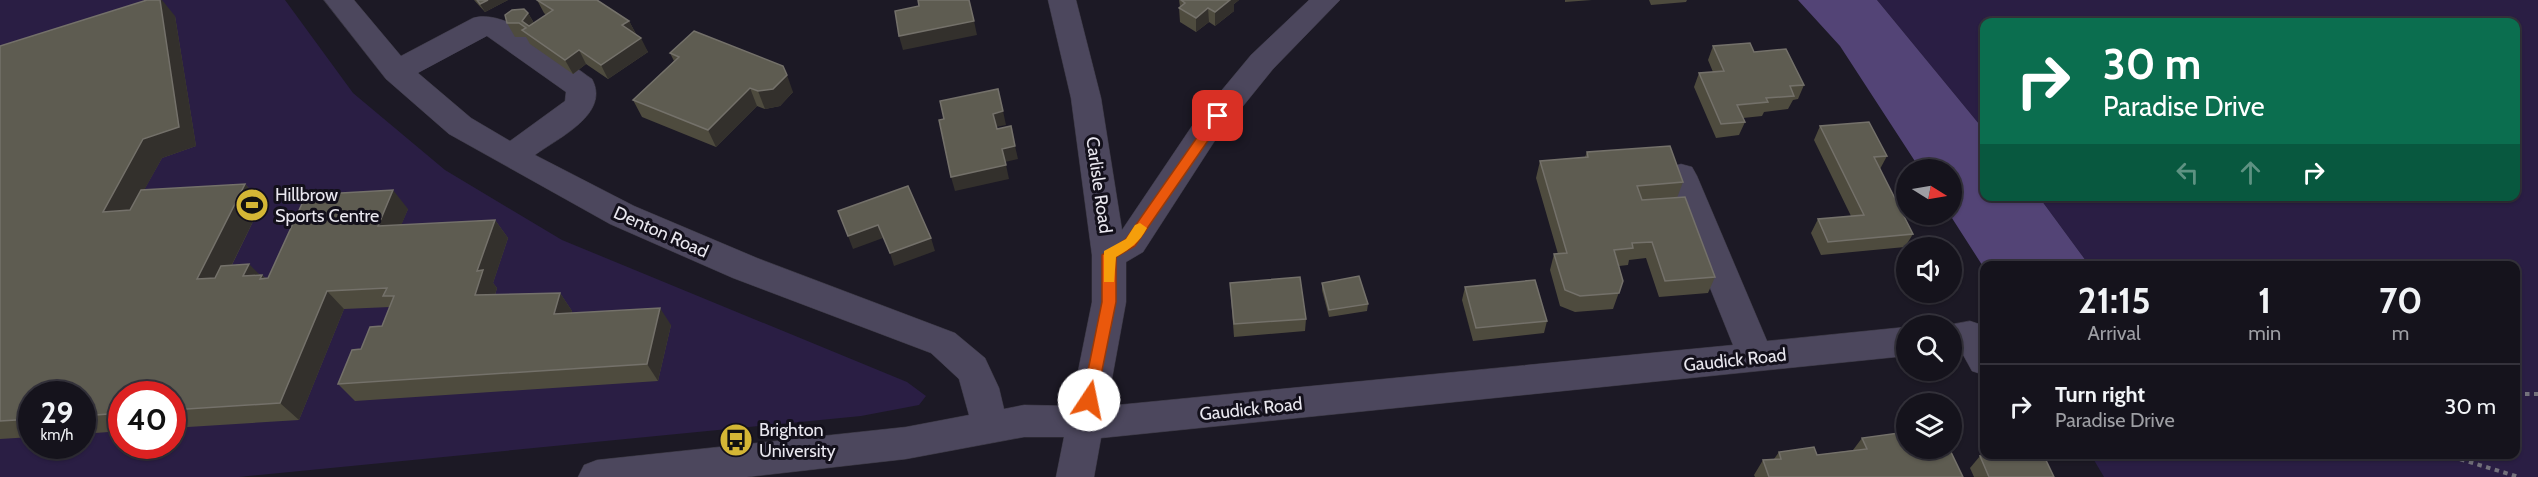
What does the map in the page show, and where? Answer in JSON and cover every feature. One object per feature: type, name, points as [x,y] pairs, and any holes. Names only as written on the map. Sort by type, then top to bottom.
[{"type":"street","name":"Denton Road","points":[[339,0],[397,71],[460,126],[511,156],[632,220],[745,268],[943,343],[963,356],[975,370],[985,399],[988,426]]},
{"type":"street","name":"Carlisle Road","points":[[1062,0],[1086,98],[1109,255],[1109,302],[1075,477]]},
{"type":"street","points":[[1109,255],[1131,243],[1203,134],[1262,62],[1326,0]]},
{"type":"street","points":[[397,71],[483,25],[499,28],[581,87],[582,100],[576,110],[511,156]]},
{"type":"street","points":[[1681,176],[1756,358]]},
{"type":"street","name":"Gaudick Road","points":[[597,477],[906,443],[1024,421],[1116,422],[1896,343]]},
{"type":"path","points":[[2520,394],[2538,394]]},
{"type":"path","points":[[2460,459],[2519,477]]},
{"type":"shaded area","name":"Hillbrow Sports Centre","points":[[0,0],[285,0],[353,93],[445,170],[562,240],[907,382],[926,396],[919,405],[861,416],[239,477],[0,477]]},
{"type":"shaded area","points":[[1798,0],[1877,0],[1980,125],[1980,201],[2042,201],[2086,261],[1980,262],[1956,225],[1962,225],[1962,159],[1913,159],[1840,46]]},
{"type":"shaded area","points":[[1877,0],[2538,0],[2538,477],[2104,477],[2093,459],[2520,459],[2520,261],[2086,261],[2042,201],[2520,201],[2520,18],[1980,18],[1980,125]]},
{"type":"building","points":[[147,0],[160,0],[179,127],[143,139],[103,212],[130,210],[141,190],[245,184],[197,279],[215,278],[221,266],[249,264],[243,276],[262,275],[260,279],[268,278],[306,195],[393,190],[378,226],[495,220],[477,271],[483,270],[475,295],[560,293],[554,314],[660,308],[647,364],[338,384],[352,350],[361,349],[370,327],[382,326],[394,296],[383,296],[387,288],[327,291],[280,403],[186,409],[186,381],[108,381],[108,414],[96,415],[96,381],[18,381],[18,420],[0,421],[0,46]]},
{"type":"building","points":[[537,0],[597,0],[629,21],[622,25],[641,38],[601,65],[579,50],[565,60],[522,30],[526,28],[519,23],[507,23],[505,15],[512,10],[524,9],[528,13],[522,21],[529,26],[553,10]]},
{"type":"building","points":[[918,0],[969,0],[974,21],[899,36],[895,11],[919,6]]},
{"type":"building","points":[[1181,0],[1230,0],[1215,12],[1208,8],[1196,18],[1179,8],[1185,3]]},
{"type":"building","points":[[694,31],[783,66],[787,75],[773,89],[758,91],[750,88],[708,130],[633,100],[679,57],[670,53]]},
{"type":"building","points":[[1750,43],[1754,52],[1786,49],[1804,85],[1790,86],[1794,96],[1766,98],[1768,102],[1737,105],[1745,122],[1721,124],[1699,73],[1724,71],[1713,46]]},
{"type":"building","points":[[998,89],[1003,111],[993,114],[997,129],[1011,126],[1015,146],[1002,149],[1006,165],[951,177],[939,120],[944,119],[940,101]]},
{"type":"building","points":[[1869,122],[1887,156],[1874,157],[1896,200],[1896,225],[1908,225],[1913,234],[1828,242],[1818,219],[1864,215],[1820,126]]},
{"type":"building","points":[[1670,146],[1683,182],[1637,186],[1642,200],[1685,197],[1715,277],[1665,281],[1652,242],[1632,243],[1633,248],[1614,250],[1623,281],[1619,293],[1580,296],[1565,290],[1554,254],[1567,253],[1540,161],[1588,157],[1587,152]]},
{"type":"building","points":[[908,186],[931,238],[890,253],[878,225],[848,236],[838,211]]},
{"type":"building","points":[[1359,276],[1368,304],[1329,310],[1322,283]]},
{"type":"building","points":[[1300,277],[1306,319],[1234,324],[1230,283]]},
{"type":"building","points":[[1535,280],[1547,321],[1476,328],[1465,287]]},
{"type":"building","points":[[1896,433],[1896,459],[1954,459],[1963,477],[1769,477],[1763,460],[1781,459],[1779,452],[1814,447],[1817,455],[1867,449],[1862,438]]},
{"type":"building","points":[[1981,459],[2045,459],[2054,477],[1989,477]]},
{"type":"slow traffic","points":[[1109,278],[1109,255],[1131,243],[1140,228]]},
{"type":"place","name":"Hillbrow Sports Centre","points":[[252,205]]},
{"type":"place","name":"Brighton University","points":[[736,440]]},
{"type":"route","points":[[1089,400],[1109,302],[1109,255],[1131,243],[1203,134],[1218,116]]}]
